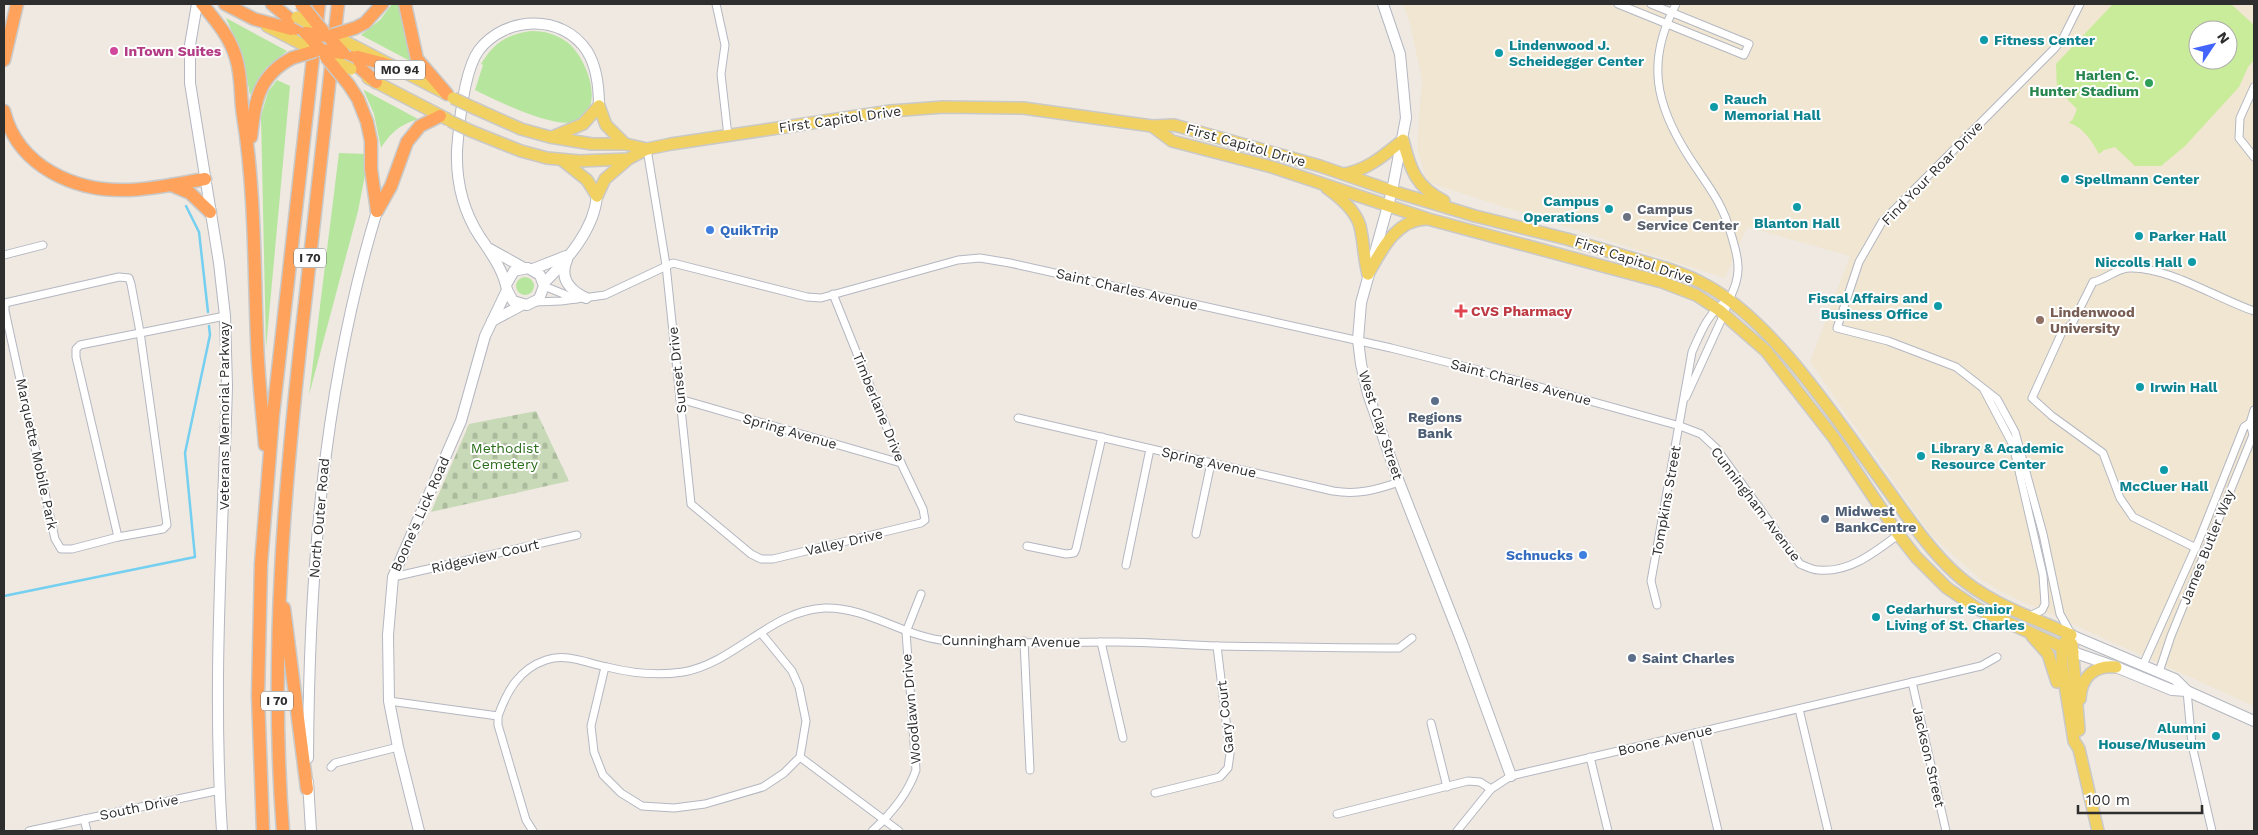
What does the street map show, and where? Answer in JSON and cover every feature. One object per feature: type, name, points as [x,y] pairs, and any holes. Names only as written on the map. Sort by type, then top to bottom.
[{"type":"highway","points":[[4,60],[17,4]]},
{"type":"highway","points":[[225,4],[254,19],[328,34],[356,28],[365,23],[382,4]]},
{"type":"highway","points":[[273,4],[321,53],[349,85],[358,100],[367,122],[371,141],[371,169],[377,211]]},
{"type":"highway","points":[[301,4],[376,82]]},
{"type":"highway","name":"I 70","points":[[263,831],[258,696],[260,564],[267,475],[319,4]]},
{"type":"highway","name":"I 70","points":[[283,831],[277,692],[280,571],[292,428],[338,4]]},
{"type":"highway","points":[[405,4],[417,59],[450,96]]},
{"type":"highway","points":[[205,7],[229,41],[241,80],[242,109],[249,154],[254,230],[258,372],[267,475]]},
{"type":"highway","points":[[249,154],[257,95],[275,69],[292,58],[321,53],[392,66]]},
{"type":"highway","points":[[4,111],[10,129],[25,152],[44,170],[82,185],[127,190],[205,179]]},
{"type":"highway","points":[[377,211],[391,186],[407,142],[420,126],[445,118]]},
{"type":"highway","points":[[169,185],[190,193],[210,212]]},
{"type":"highway","points":[[280,571],[308,789]]},
{"type":"main road","points":[[298,28],[328,34]]},
{"type":"main road","points":[[321,53],[350,57]]},
{"type":"main road","name":"First Capitol Drive","points":[[392,66],[512,126],[550,137],[592,144],[624,144],[647,149]]},
{"type":"main road","name":"First Capitol Drive","points":[[376,82],[471,131],[521,151],[562,160],[628,159],[647,149],[728,136],[891,112],[959,106],[1052,110],[1152,126],[1174,125],[1200,131],[1475,216],[1567,239],[1665,268],[1701,282],[1728,300],[1773,340],[1927,544],[1955,573],[1972,587],[2071,635]]},
{"type":"main road","points":[[550,137],[583,124],[599,106],[606,126],[624,144]]},
{"type":"main road","name":"First Capitol Drive","points":[[1152,126],[1172,141],[1272,167],[1428,219],[1662,282],[1696,295],[1720,311],[1766,352],[1834,438],[1898,534],[1916,557],[1947,588],[1963,601],[2073,652]]},
{"type":"main road","points":[[1342,174],[1357,172],[1370,166],[1403,140],[1409,166],[1422,185],[1432,195],[1475,216]]},
{"type":"main road","points":[[597,196],[605,179],[628,159]]},
{"type":"main road","points":[[562,160],[587,180],[597,196]]},
{"type":"main road","points":[[1319,183],[1347,205],[1355,216],[1361,229],[1363,257],[1368,274]]},
{"type":"main road","points":[[1368,274],[1386,242],[1400,229],[1420,219],[1428,219]]},
{"type":"main road","points":[[2028,631],[2048,654],[2053,664],[2067,727],[2076,745]]},
{"type":"main road","points":[[2071,635],[2062,646],[2062,666],[2076,745],[2098,831]]},
{"type":"main road","points":[[2071,635],[2079,726]]},
{"type":"main road","points":[[2076,745],[2081,686],[2092,672],[2106,666],[2116,667]]},
{"type":"street","name":"Veterans Memorial Parkway","points":[[196,4],[189,68],[192,102],[225,316],[227,386],[218,677],[222,831]]},
{"type":"street","points":[[716,4],[725,45],[721,74],[728,136]]},
{"type":"street","name":"West Clay Street","points":[[1384,4],[1400,54],[1406,118],[1392,191],[1361,303],[1358,340],[1368,394],[1399,482],[1462,642],[1510,776]]},
{"type":"street","points":[[1618,4],[1744,55],[1750,44],[1651,4]]},
{"type":"street","points":[[1676,4],[1660,47],[1658,71],[1660,96],[1675,134],[1722,205],[1733,240],[1738,268],[1738,277],[1728,300]]},
{"type":"street","name":"Find Your Roar Drive","points":[[2071,635],[2057,606],[2040,524],[2015,432],[1997,400],[1956,366],[1888,341],[1837,328],[1859,262],[1882,222],[2055,48],[2063,38],[2080,4]]},
{"type":"street","points":[[522,305],[513,301],[489,249],[467,212],[462,195],[457,164],[458,143],[469,71],[479,51],[493,36],[516,25],[540,23],[555,27],[578,41],[587,51],[597,78],[599,106]]},
{"type":"street","points":[[2254,87],[2240,118],[2238,138],[2254,157]]},
{"type":"street","name":"Sunset Drive","points":[[647,149],[666,265],[691,504],[751,554],[761,559]]},
{"type":"street","points":[[492,322],[522,305],[536,302],[542,295],[544,284],[569,254],[589,225],[596,206],[597,196]]},
{"type":"street","name":"North Outer Road","points":[[310,831],[308,789],[308,653],[316,534],[326,442],[339,362],[353,298],[377,211]]},
{"type":"street","points":[[4,255],[43,245]]},
{"type":"street","points":[[489,249],[540,275],[544,284],[581,298]]},
{"type":"street","points":[[507,287],[514,271],[528,269],[569,254]]},
{"type":"street","points":[[569,254],[563,271],[567,284],[581,298]]},
{"type":"street","name":"Saint Charles Avenue","points":[[536,302],[605,295],[666,265],[679,263],[807,297],[821,298],[958,260],[980,258],[1061,273],[1358,340],[1486,372],[1680,426]]},
{"type":"street","points":[[2196,548],[2133,517],[2123,503],[2103,453],[2052,416],[2032,398],[2062,332],[2072,324],[2089,287],[2093,282],[2102,280],[2112,274],[2128,268],[2154,272],[2254,311]]},
{"type":"street","name":"Marquette Mobile Park","points":[[119,277],[129,278],[140,332],[167,525],[163,529],[118,537],[72,549],[62,549],[55,539],[5,311],[5,303],[119,277]]},
{"type":"street","name":"Boone's Lick Road","points":[[419,831],[398,747],[389,701],[388,635],[393,577],[461,421],[485,336],[507,287]]},
{"type":"street","name":"Timberlane Drive","points":[[833,294],[901,463],[923,509],[925,520]]},
{"type":"street","name":"Tompkins Street","points":[[1657,605],[1651,581],[1686,397],[1692,352],[1704,327],[1728,300]]},
{"type":"street","name":"Tompkins Street","points":[[1686,397],[1720,311]]},
{"type":"street","points":[[118,537],[76,357],[76,350],[80,345],[225,316]]},
{"type":"street","name":"Find Your Roar Drive","points":[[1984,390],[2013,445],[2039,555],[2046,598],[2042,610],[2030,616]]},
{"type":"street","name":"Spring Avenue","points":[[680,399],[901,463]]},
{"type":"street","name":"James Butler Way","points":[[2159,672],[2170,636],[2252,435],[2254,410]]},
{"type":"street","name":"Spring Avenue","points":[[1018,418],[1348,494],[1367,492],[1399,482]]},
{"type":"street","name":"James Butler Way","points":[[2144,666],[2196,548],[2244,426],[2252,420]]},
{"type":"street","name":"Cunningham Avenue","points":[[1680,426],[1701,434],[1716,448],[1800,564],[1818,570],[1840,569],[1860,562],[1913,524]]},
{"type":"street","points":[[1027,546],[1066,554],[1074,553],[1102,437]]},
{"type":"street","points":[[1126,565],[1150,449]]},
{"type":"street","points":[[1196,534],[1211,463]]},
{"type":"street","name":"Valley Drive","points":[[761,559],[792,554],[921,523],[925,520]]},
{"type":"street","name":"Ridgeview Court","points":[[393,577],[577,535]]},
{"type":"street","points":[[906,632],[921,594]]},
{"type":"street","name":"Cunningham Avenue","points":[[498,716],[509,690],[520,676],[547,660],[562,658],[582,660],[605,667],[657,674],[681,672],[703,667],[724,657],[778,623],[800,612],[824,608],[864,614],[906,632],[946,641],[1399,648],[1412,638]]},
{"type":"street","name":"Woodlawn Drive","points":[[872,831],[884,820],[912,782],[916,770],[906,632]]},
{"type":"street","points":[[605,667],[591,726],[594,752],[604,775],[621,793],[642,806],[674,808],[705,804],[763,788],[784,773],[800,757],[806,721],[799,688],[792,671],[762,633]]},
{"type":"street","points":[[2071,635],[2175,679],[2187,691],[2192,745],[2212,831]]},
{"type":"street","points":[[1024,641],[1030,770]]},
{"type":"street","points":[[1101,642],[1122,738]]},
{"type":"street","name":"Gary Court","points":[[1155,793],[1220,777],[1228,768],[1230,754],[1217,646]]},
{"type":"street","points":[[2073,652],[2172,690],[2187,691],[2254,721]]},
{"type":"street","name":"Boone Avenue","points":[[1457,831],[1491,789],[1510,776],[1981,666],[1997,657]]},
{"type":"street","name":"Jackson Street","points":[[1912,682],[1946,831]]},
{"type":"street","points":[[389,701],[498,716],[498,726],[526,820],[533,831]]},
{"type":"street","points":[[1799,709],[1828,831]]},
{"type":"street","points":[[1430,724],[1447,787]]},
{"type":"street","points":[[1695,733],[1718,831]]},
{"type":"street","points":[[332,767],[335,763],[398,747]]},
{"type":"street","points":[[1590,756],[1608,831]]},
{"type":"street","points":[[800,757],[899,831]]},
{"type":"street","points":[[1337,814],[1475,781],[1486,784],[1491,789]]},
{"type":"street","name":"South Drive","points":[[29,831],[220,790]]},
{"type":"street","points":[[84,819],[87,831]]},
{"type":"shaded area","name":"Lindenwood University","points":[[1403,4],[2254,4],[2254,706],[2006,594],[1980,579],[1931,535],[1810,362],[1850,256],[1747,227],[1725,278],[1427,182],[1417,148],[1422,79],[1409,20]]},
{"type":"green space","points":[[392,4],[400,4],[412,62],[361,35],[380,20]]},
{"type":"green space","name":"Harlen C. Hunter Stadium","points":[[2113,4],[2231,4],[2254,25],[2254,60],[2248,67],[2239,87],[2185,146],[2161,166],[2135,166],[2115,147],[2104,150],[2099,154],[2083,131],[2069,123],[2077,109],[2057,89],[2056,64]]},
{"type":"green space","points":[[226,18],[287,51],[266,68],[250,95],[243,56]]},
{"type":"green space","points":[[531,31],[550,34],[563,39],[574,49],[587,71],[592,96],[590,107],[584,116],[573,122],[564,123],[538,117],[475,90],[483,65],[481,64],[491,50],[508,37]]},
{"type":"green space","points":[[277,80],[290,86],[266,348],[261,116],[268,92]]},
{"type":"green space","points":[[364,91],[418,119],[397,130],[381,148],[374,114]]},
{"type":"green space","points":[[339,153],[366,154],[366,170],[358,211],[309,395]]},
{"type":"green space","points":[[521,277],[529,277],[534,282],[532,293],[521,295],[516,290],[516,282]]},
{"type":"green space","name":"Methodist Cemetery","points":[[536,411],[569,481],[431,512],[469,424]]},
{"type":"waterway","points":[[186,206],[199,232],[208,312]]},
{"type":"waterway","points":[[4,596],[195,557],[185,453],[210,335],[209,326]]},
{"type":"place","name":"Fitness Center","points":[[1984,40]]},
{"type":"place","name":"InTown Suites","points":[[114,51]]},
{"type":"place","name":"Lindenwood J. Scheidegger Center","points":[[1499,53]]},
{"type":"place","name":"Harlen C. Hunter Stadium","points":[[2149,83]]},
{"type":"place","name":"Rauch Memorial Hall","points":[[1714,107]]},
{"type":"place","name":"Spellmann Center","points":[[2065,179]]},
{"type":"place","name":"Blanton Hall","points":[[1797,207]]},
{"type":"place","name":"Campus Operations","points":[[1609,209]]},
{"type":"place","name":"Campus Service Center","points":[[1627,217]]},
{"type":"place","name":"QuikTrip","points":[[710,230]]},
{"type":"place","name":"Parker Hall","points":[[2139,236]]},
{"type":"place","name":"Niccolls Hall","points":[[2192,262]]},
{"type":"place","name":"Fiscal Affairs and Business Office","points":[[1938,306]]},
{"type":"place","name":"CVS Pharmacy","points":[[1461,311]]},
{"type":"place","name":"Lindenwood University","points":[[2040,320]]},
{"type":"place","name":"Irwin Hall","points":[[2140,387]]},
{"type":"place","name":"Regions Bank","points":[[1435,401]]},
{"type":"place","name":"Library & Academic Resource Center","points":[[1921,456]]},
{"type":"place","name":"McCluer Hall","points":[[2164,470]]},
{"type":"place","name":"Midwest BankCentre","points":[[1825,519]]},
{"type":"place","name":"Schnucks","points":[[1583,555]]},
{"type":"place","name":"Cedarhurst Senior Living of St. Charles","points":[[1876,617]]},
{"type":"place","name":"Saint Charles","points":[[1632,658]]},
{"type":"place","name":"Alumni House/Museum","points":[[2216,736]]}]
